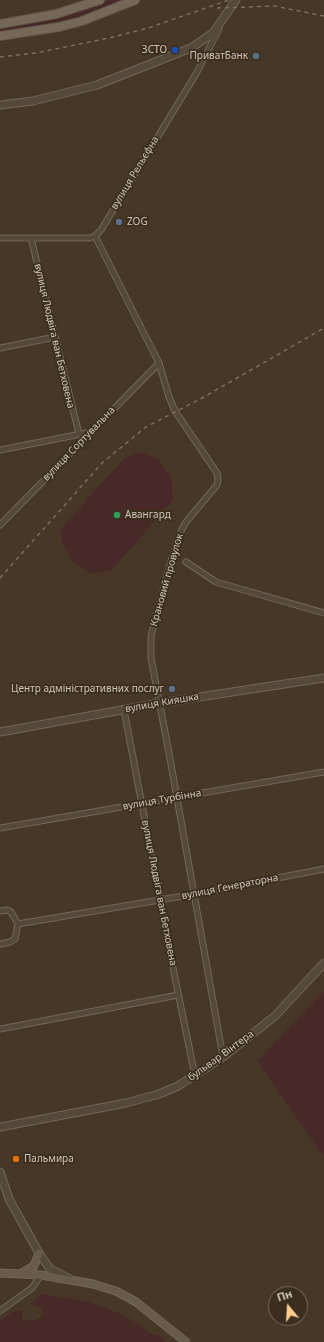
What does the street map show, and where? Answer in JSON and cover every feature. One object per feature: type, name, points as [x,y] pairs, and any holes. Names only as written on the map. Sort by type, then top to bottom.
[{"type":"main road","points":[[0,24],[56,14],[100,0]]},
{"type":"main road","points":[[0,36],[82,21],[135,0]]},
{"type":"main road","points":[[21,1273],[34,1266],[39,1253]]},
{"type":"main road","points":[[0,1273],[41,1275],[116,1291],[136,1302],[186,1342]]},
{"type":"street","name":"вулиця Рельєфна","points":[[95,236],[101,230],[196,74],[220,25],[235,1]]},
{"type":"street","name":"вулиця Рельєфна","points":[[0,105],[48,98],[97,85],[135,72],[191,48],[213,33],[220,25]]},
{"type":"street","points":[[0,238],[89,238],[95,236]]},
{"type":"street","name":"Крановий провулок","points":[[95,236],[159,363],[175,411],[217,472],[217,485],[186,522],[181,531],[171,560],[151,636],[151,658],[160,703]]},
{"type":"street","name":"вулиця Людвіга ван Бетховена","points":[[31,238],[79,434]]},
{"type":"street","points":[[0,348],[55,338]]},
{"type":"street","name":"вулиця Сортувальна","points":[[0,525],[159,363]]},
{"type":"street","points":[[0,450],[92,432]]},
{"type":"street","points":[[186,562],[216,582],[324,613]]},
{"type":"street","name":"вулиця Кияшка","points":[[0,732],[160,703],[324,678]]},
{"type":"street","points":[[160,703],[223,1057]]},
{"type":"street","name":"вулиця Людвіга ван Бетховена","points":[[124,710],[178,995],[195,1076]]},
{"type":"street","name":"вулиця Турбінна","points":[[0,828],[324,772]]},
{"type":"street","name":"вулиця Генераторна","points":[[18,924],[195,894],[324,869]]},
{"type":"street","points":[[0,912],[7,910],[11,912],[18,924],[15,939],[10,942],[0,944]]},
{"type":"street","name":"бульвар Вінтера","points":[[0,1127],[126,1103],[159,1094],[195,1076],[223,1057],[275,1016],[324,963]]},
{"type":"street","points":[[0,1029],[178,995]]},
{"type":"street","points":[[0,1172],[9,1199],[39,1253],[50,1269],[70,1280]]},
{"type":"street","points":[[0,1311],[32,1288],[41,1275]]},
{"type":"shaded area","points":[[111,0],[125,0],[75,18],[0,33],[0,27],[70,14]]},
{"type":"shaded area","name":"Авангард","points":[[141,452],[158,459],[171,478],[173,500],[111,571],[91,573],[74,563],[64,547],[60,530],[124,458]]},
{"type":"shaded area","points":[[324,991],[324,1157],[257,1061]]},
{"type":"shaded area","points":[[41,1294],[89,1302],[124,1315],[152,1334],[158,1335],[168,1342],[0,1342],[0,1321],[12,1312],[22,1310],[22,1321],[40,1318],[43,1314],[41,1308],[30,1304]]},
{"type":"railway","points":[[0,57],[36,53],[109,38],[148,28],[229,0]]},
{"type":"railway","points":[[217,8],[274,6],[324,16]]},
{"type":"railway","points":[[0,578],[102,463],[146,427],[204,397],[324,328]]},
{"type":"place","name":"ЗСТО","points":[[175,50]]},
{"type":"place","name":"ПриватБанк","points":[[256,56]]},
{"type":"place","name":"ZOG","points":[[119,222]]},
{"type":"place","name":"Авангард","points":[[117,515]]},
{"type":"place","name":"Центр адміністративних послуг","points":[[172,689]]},
{"type":"place","name":"Пальмира","points":[[16,1159]]}]
